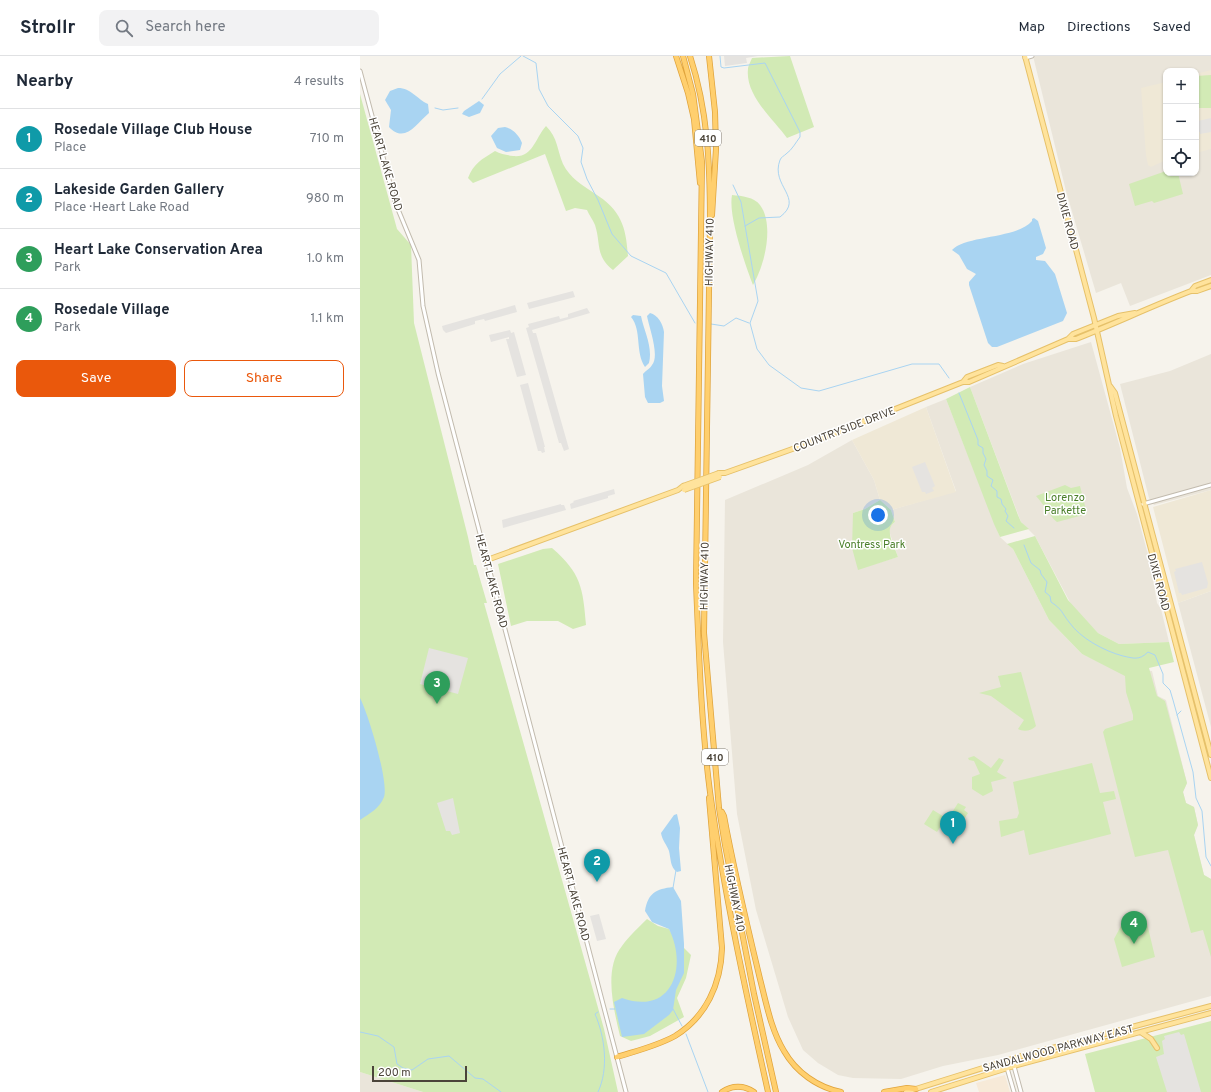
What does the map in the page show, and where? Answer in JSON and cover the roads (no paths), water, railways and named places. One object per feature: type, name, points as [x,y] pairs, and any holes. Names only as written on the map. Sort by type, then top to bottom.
[{"type":"highway","points":[[676,56],[688,92],[694,119],[699,179],[702,188]]},
{"type":"highway","name":"HIGHWAY 410","points":[[683,56],[693,94],[699,126],[702,188],[696,584],[699,652],[710,791],[724,884],[768,1092]]},
{"type":"highway","name":"HIGHWAY 410","points":[[690,56],[701,93],[710,156],[704,633],[719,808],[732,885],[776,1092]]},
{"type":"highway","points":[[709,56],[715,112],[716,149],[713,209],[710,222]]},
{"type":"highway","points":[[617,1057],[662,1041],[687,1027],[701,1012],[716,986],[721,964],[722,948],[708,801],[710,791]]},
{"type":"highway","points":[[719,808],[724,816],[734,873],[744,917],[777,1038],[790,1060],[804,1074],[821,1085],[841,1092]]},
{"type":"highway","points":[[722,1092],[730,1088],[740,1086],[754,1092]]},
{"type":"highway","points":[[884,1092],[907,1088],[916,1089]]},
{"type":"main road","name":"DIXIE ROAD","points":[[1025,57],[1095,325],[1110,386],[1110,394],[1211,778]]},
{"type":"main road","name":"COUNTRYSIDE DRIVE","points":[[1068,339],[1076,340],[1120,322],[1136,313],[1191,291],[1195,286],[1211,280]]},
{"type":"main road","name":"COUNTRYSIDE DRIVE","points":[[1191,291],[1197,292],[1211,286]]},
{"type":"main road","name":"COUNTRYSIDE DRIVE","points":[[487,560],[819,439],[963,382],[967,377],[998,365],[1003,366],[1068,339],[1073,334],[1095,325],[1118,316],[1136,313]]},
{"type":"main road","name":"DIXIE ROAD","points":[[1110,386],[1116,393],[1211,755]]},
{"type":"main road","name":"SANDALWOOD PARKWAY EAST","points":[[906,1092],[1012,1059],[1211,1006]]},
{"type":"main road","name":"SANDALWOOD PARKWAY EAST","points":[[931,1092],[1014,1066],[1153,1030],[1211,1013]]},
{"type":"main road","points":[[1152,1022],[1153,1030]]},
{"type":"main road","points":[[1142,1032],[1157,1048]]},
{"type":"street","points":[[1025,57],[1032,56]]},
{"type":"street","name":"HEART LAKE ROAD","points":[[360,71],[394,202],[420,260],[423,306],[427,325],[626,1092]]},
{"type":"street","points":[[1139,505],[1211,486]]},
{"type":"street","points":[[1012,1059],[1021,1092]]},
{"type":"street","points":[[1005,1061],[1014,1092]]},
{"type":"water","points":[[398,88],[407,90],[428,104],[429,113],[415,127],[405,133],[400,134],[389,127],[391,110],[385,100],[390,91]]},
{"type":"water","points":[[479,101],[484,105],[480,113],[469,117],[462,114],[464,111]]},
{"type":"water","points":[[505,127],[513,131],[519,137],[522,143],[520,150],[506,152],[497,148],[491,136],[498,128]]},
{"type":"water","points":[[1034,218],[1038,221],[1046,248],[1043,254],[1036,257],[1036,260],[1045,261],[1055,274],[1067,313],[1063,321],[997,347],[992,347],[988,343],[969,285],[969,282],[976,274],[967,269],[959,255],[952,250],[959,245],[968,242],[1015,231],[1025,227]]},
{"type":"water","points":[[650,313],[660,320],[664,332],[662,386],[664,401],[660,403],[648,403],[645,397],[643,374],[651,366],[655,355],[647,316]]},
{"type":"water","points":[[633,315],[641,316],[649,345],[649,363],[645,367],[640,355],[638,335],[631,317]]},
{"type":"water","points":[[360,698],[364,706],[377,748],[385,789],[384,797],[380,805],[360,820]]},
{"type":"water","points":[[677,814],[680,828],[679,848],[681,871],[677,872],[672,865],[669,851],[661,833],[674,815]]},
{"type":"water","points":[[673,887],[681,901],[684,944],[684,973],[676,990],[673,1010],[669,1015],[644,1034],[622,1037],[614,1002],[622,998],[639,1002],[653,1000],[664,994],[671,984],[676,972],[677,958],[669,929],[652,922],[645,911],[648,900],[654,893],[662,889]]},
{"type":"waterway","points":[[482,99],[500,74],[521,56]]},
{"type":"waterway","points":[[523,56],[536,63],[539,89],[548,106],[578,136],[583,148],[581,162],[587,179],[598,200],[612,234],[631,256],[666,273],[695,323]]},
{"type":"waterway","points":[[720,56],[721,67],[724,68],[765,63],[800,132],[800,137],[794,146],[780,159],[778,169],[779,177],[788,197],[789,204],[787,210],[780,217],[759,218],[745,226]]},
{"type":"waterway","points":[[435,108],[443,110],[458,108]]},
{"type":"waterway","points":[[733,185],[741,202],[758,301],[750,323],[757,349],[769,365],[801,388],[819,391],[912,364],[939,364],[949,378]]},
{"type":"waterway","points":[[711,324],[724,326],[736,318],[749,323]]},
{"type":"waterway","points":[[959,393],[978,440],[978,445],[983,448],[983,453],[986,459],[984,465],[987,471],[987,476],[993,480],[991,486],[997,491],[997,497],[1001,499],[1002,504],[1006,509],[1005,511],[1008,516],[1006,521],[1014,528]]},
{"type":"waterway","points":[[1024,545],[1031,563],[1040,570],[1047,582],[1045,592],[1050,596],[1051,602],[1060,609],[1066,619],[1079,633],[1100,647],[1123,656],[1139,658],[1148,652],[1155,655],[1163,674],[1163,683],[1170,690],[1193,772],[1196,798],[1202,811],[1206,857],[1211,866]]},
{"type":"waterway","points":[[1177,715],[1181,711]]},
{"type":"waterway","points":[[673,888],[676,870]]},
{"type":"waterway","points":[[610,1009],[615,1009]]},
{"type":"waterway","points":[[673,1009],[682,1026]]},
{"type":"waterway","points":[[598,1012],[595,1014],[601,1033],[605,1063],[604,1073],[598,1092]]},
{"type":"waterway","points":[[360,1032],[378,1036],[394,1047],[397,1064],[403,1068],[412,1070],[428,1059],[449,1056],[475,1078],[483,1079],[501,1092]]},
{"type":"waterway","points":[[686,1034],[708,1092]]},
{"type":"place","name":"Heart Lake Conservation Area","points":[[437,704]]},
{"type":"place","name":"Rosedale Village Club House","points":[[953,844]]},
{"type":"place","name":"Lakeside Garden Gallery","points":[[597,882]]},
{"type":"place","name":"Rosedale Village","points":[[1134,944]]},
{"type":"park label","name":"Lorenzo Parkette","points":[[1065,503]]},
{"type":"park label","name":"Vontress Park","points":[[872,544]]}]
